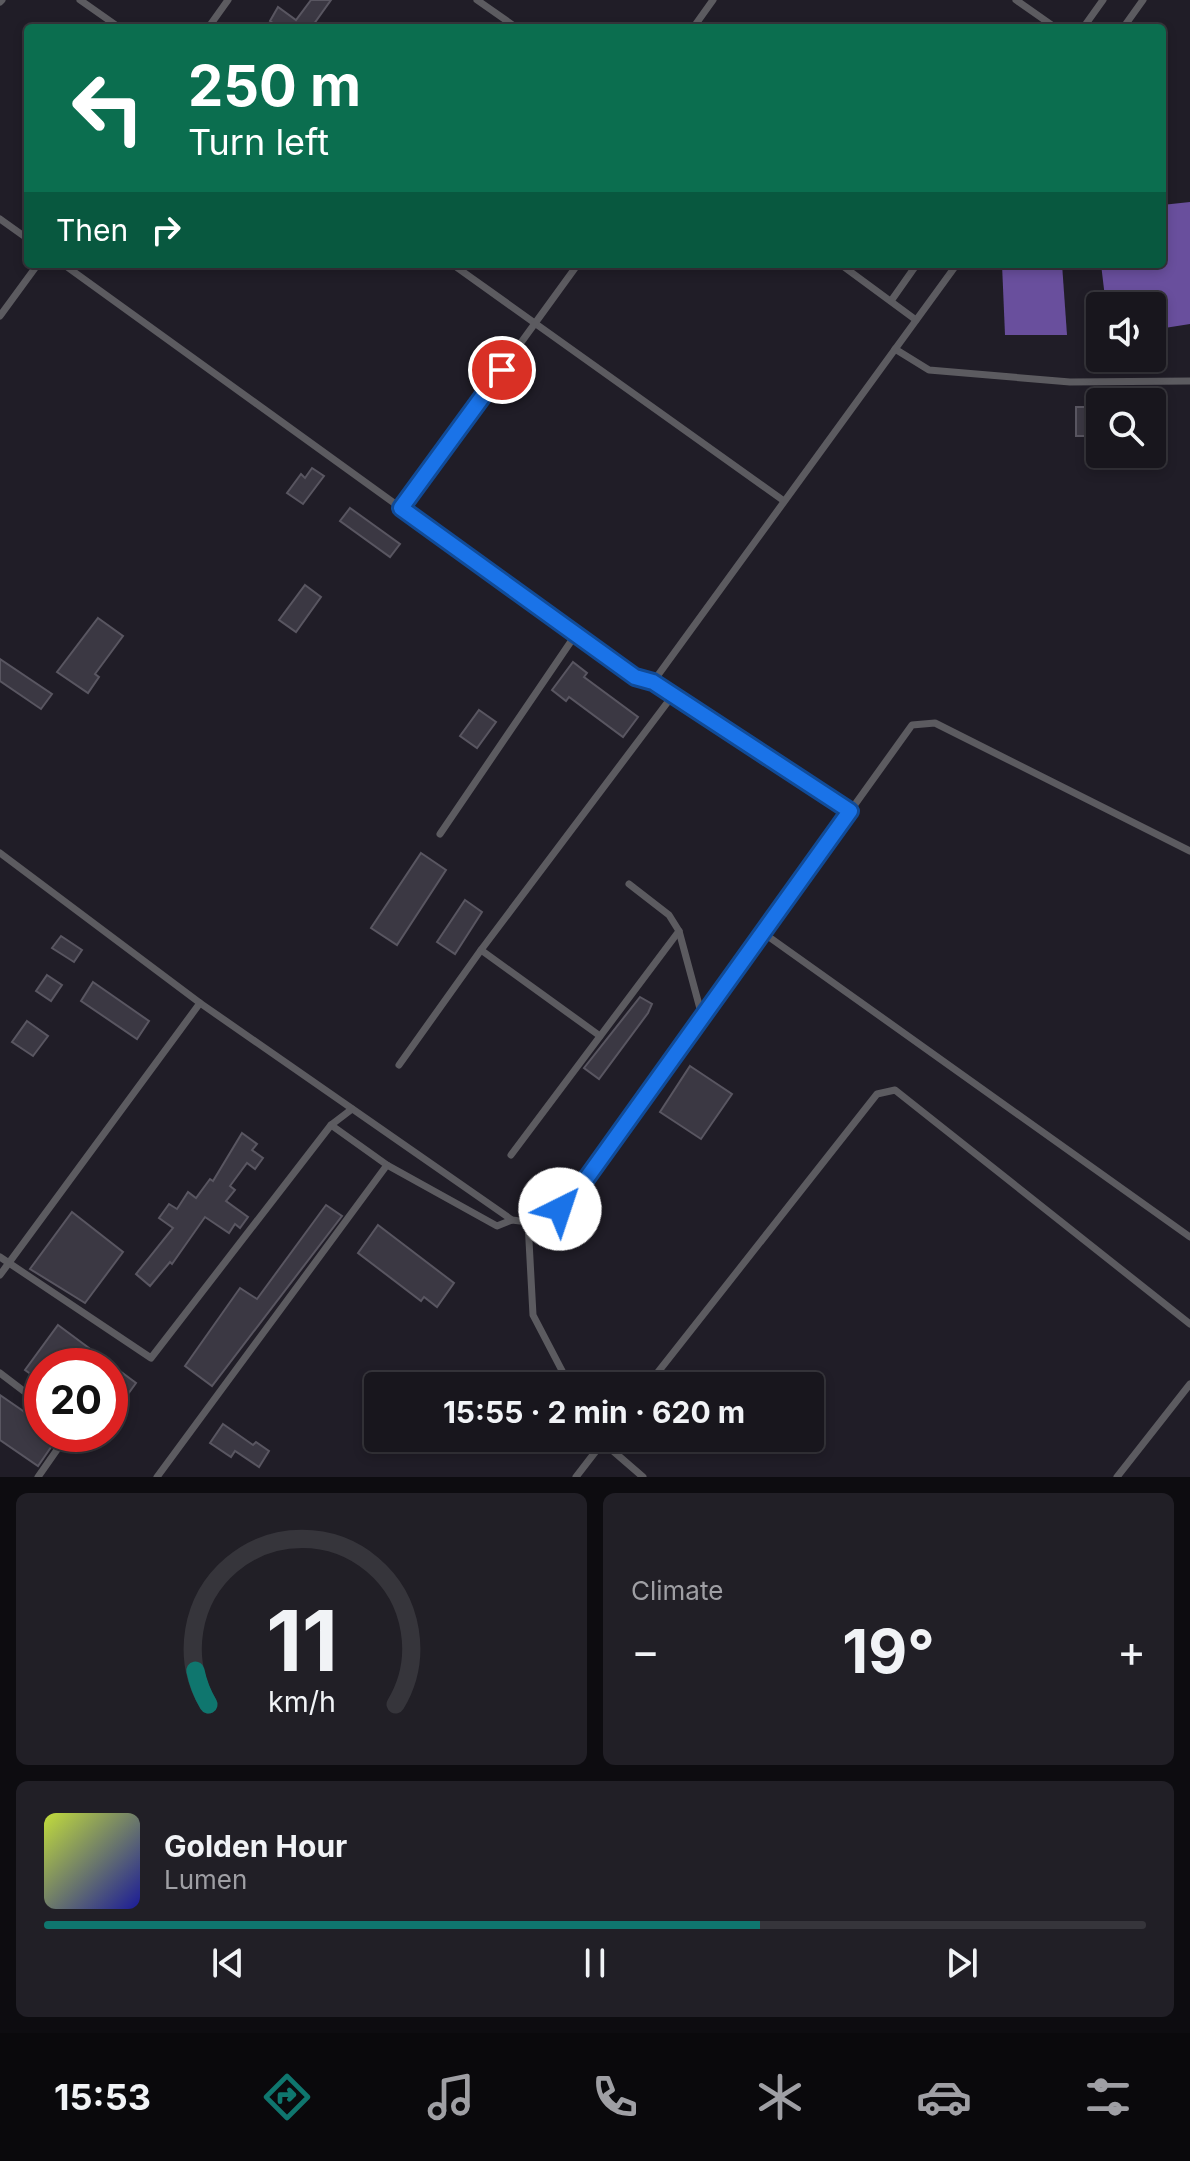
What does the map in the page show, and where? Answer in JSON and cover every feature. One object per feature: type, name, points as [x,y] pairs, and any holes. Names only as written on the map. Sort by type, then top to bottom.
[{"type":"lane","points":[[80,0],[114,24]]},
{"type":"lane","points":[[211,24],[228,0]]},
{"type":"lane","points":[[477,0],[511,24]]},
{"type":"lane","points":[[696,24],[713,0]]},
{"type":"lane","points":[[1016,0],[1050,24]]},
{"type":"lane","points":[[1086,24],[1103,0]]},
{"type":"lane","points":[[1126,24],[1143,0]]},
{"type":"lane","points":[[0,219],[24,236]]},
{"type":"lane","points":[[0,316],[35,268]]},
{"type":"lane","points":[[69,268],[635,677],[653,682],[850,811]]},
{"type":"lane","points":[[458,268],[784,501]]},
{"type":"lane","points":[[401,508],[575,268]]},
{"type":"lane","points":[[846,268],[916,320]]},
{"type":"lane","points":[[891,301],[914,268]]},
{"type":"lane","points":[[653,682],[954,268]]},
{"type":"lane","points":[[895,349],[929,370],[1070,382],[1190,381]]},
{"type":"lane","points":[[440,834],[576,634]]},
{"type":"lane","points":[[399,1065],[481,950],[673,695]]},
{"type":"lane","points":[[0,853],[200,1003],[512,1220],[544,1224],[576,1193],[912,725],[935,723],[1190,851]]},
{"type":"lane","points":[[629,884],[669,915],[679,931],[702,1016]]},
{"type":"lane","points":[[511,1155],[679,931]]},
{"type":"lane","points":[[762,932],[1190,1237]]},
{"type":"lane","points":[[481,950],[600,1036]]},
{"type":"lane","points":[[0,1275],[200,1003]]},
{"type":"lane","points":[[658,1372],[877,1094],[895,1090],[1190,1324]]},
{"type":"lane","points":[[0,1257],[151,1358],[331,1125],[352,1109]]},
{"type":"lane","points":[[331,1125],[387,1165],[497,1226],[512,1220]]},
{"type":"lane","points":[[157,1477],[387,1165]]},
{"type":"lane","points":[[528,1222],[533,1315],[563,1372]]},
{"type":"lane","points":[[0,1373],[24,1391]]},
{"type":"lane","points":[[1117,1477],[1190,1384]]},
{"type":"lane","points":[[38,1477],[55,1452]]},
{"type":"lane","points":[[576,1477],[594,1452]]},
{"type":"lane","points":[[615,1452],[643,1477]]},
{"type":"shaded area","points":[[1190,202],[1190,324],[1166,328],[1166,292],[1104,292],[1101,268],[1166,268],[1166,205]]},
{"type":"shaded area","points":[[1002,268],[1062,268],[1067,335],[1005,335]]},
{"type":"building","points":[[311,0],[331,0],[314,24],[274,24],[270,21],[278,7],[296,20]]},
{"type":"building","points":[[1076,407],[1086,407],[1086,436],[1076,436]]},
{"type":"building","points":[[312,468],[324,476],[303,504],[287,493],[301,474],[305,478]]},
{"type":"building","points":[[350,508],[400,544],[390,557],[340,521]]},
{"type":"building","points":[[305,585],[321,597],[296,632],[279,620]]},
{"type":"building","points":[[98,618],[123,636],[95,674],[99,677],[88,693],[57,672]]},
{"type":"building","points":[[0,659],[52,694],[41,709],[0,681]]},
{"type":"building","points":[[573,662],[587,673],[584,677],[638,717],[623,737],[569,697],[566,701],[552,690]]},
{"type":"building","points":[[479,710],[496,722],[477,748],[460,736]]},
{"type":"building","points":[[421,853],[446,870],[397,945],[371,928]]},
{"type":"building","points":[[465,900],[482,912],[455,954],[437,942]]},
{"type":"building","points":[[61,936],[82,950],[74,962],[52,948]]},
{"type":"building","points":[[47,975],[62,985],[51,1001],[36,991]]},
{"type":"building","points":[[93,982],[149,1021],[137,1039],[81,1001]]},
{"type":"building","points":[[640,997],[652,1004],[648,1013],[599,1079],[584,1068]]},
{"type":"building","points":[[27,1021],[48,1036],[33,1056],[12,1042]]},
{"type":"building","points":[[690,1066],[732,1094],[701,1139],[660,1112]]},
{"type":"building","points":[[242,1133],[257,1144],[252,1150],[263,1158],[255,1169],[247,1163],[230,1186],[235,1190],[226,1201],[248,1217],[240,1228],[235,1224],[229,1233],[205,1217],[172,1264],[170,1262],[150,1286],[136,1274],[173,1228],[159,1218],[169,1204],[177,1209],[188,1192],[196,1198],[210,1179],[213,1181]]},
{"type":"building","points":[[326,1205],[342,1216],[212,1386],[185,1366],[240,1288],[257,1299]]},
{"type":"building","points":[[72,1212],[123,1252],[85,1303],[30,1269]]},
{"type":"building","points":[[378,1225],[454,1283],[437,1307],[424,1297],[421,1301],[358,1253]]},
{"type":"building","points":[[58,1325],[89,1348],[41,1348]]},
{"type":"building","points":[[128,1377],[136,1383],[128,1394]]},
{"type":"building","points":[[0,1395],[24,1412],[24,1452],[48,1452],[38,1466],[0,1440]]},
{"type":"building","points":[[223,1424],[253,1445],[256,1442],[269,1451],[259,1467],[235,1451],[231,1457],[210,1443]]},
{"type":"route","points":[[502,370],[401,508],[635,677],[653,682],[850,811],[576,1193],[560,1209]]}]
